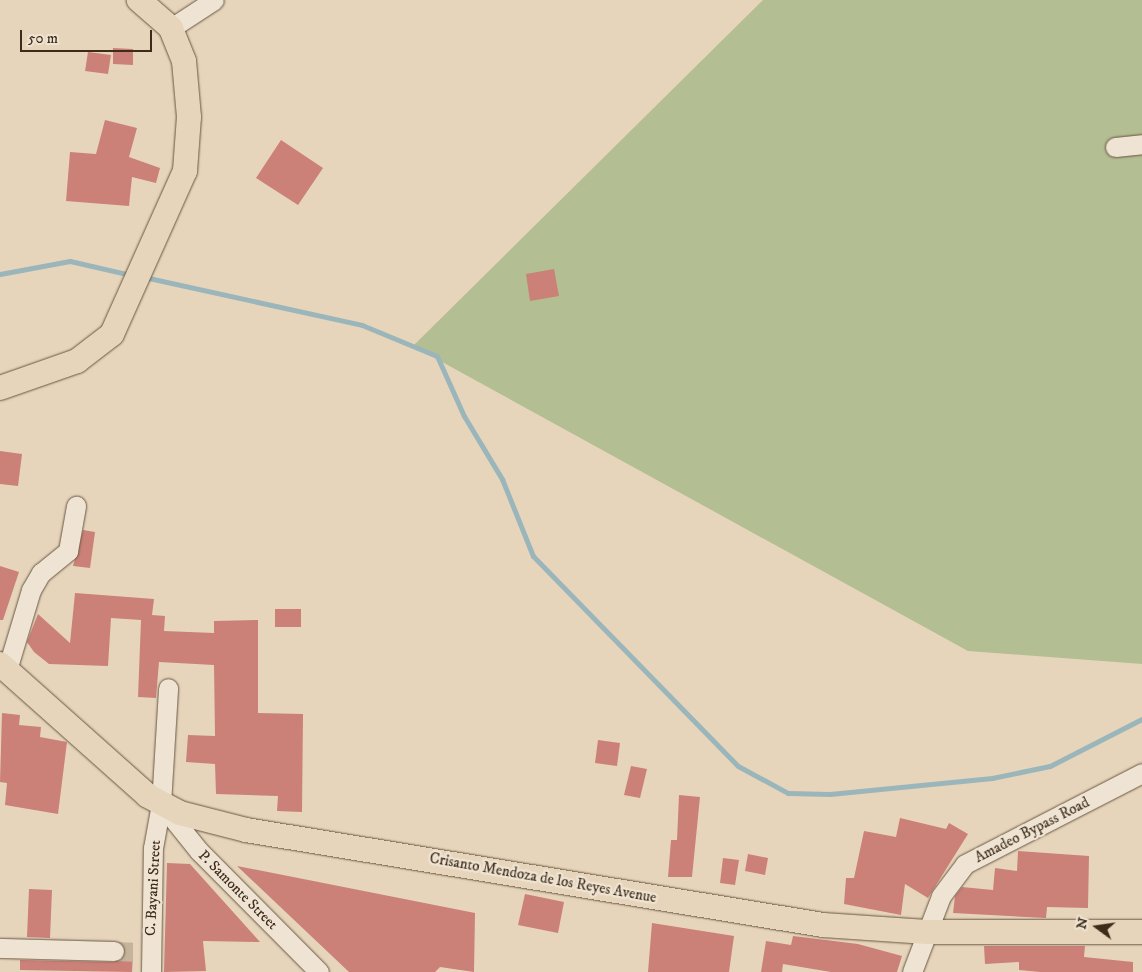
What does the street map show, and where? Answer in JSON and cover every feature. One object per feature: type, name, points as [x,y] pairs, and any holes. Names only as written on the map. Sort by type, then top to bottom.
[{"type":"main road","points":[[0,388],[77,361],[112,334],[125,312],[185,171],[189,138],[184,61],[171,28],[139,0]]},
{"type":"main road","name":"Crisanto Mendoza de los Reyes Avenue","points":[[4,667],[161,804],[180,813],[272,835],[823,925],[927,932],[1142,932]]},
{"type":"street","points":[[171,28],[214,0]]},
{"type":"street","points":[[1115,147],[1142,144]]},
{"type":"street","points":[[4,667],[31,590],[41,573],[68,551],[76,506]]},
{"type":"street","name":"C. Bayani Street","points":[[151,972],[146,951],[153,848],[161,804],[168,688]]},
{"type":"street","name":"Amadeo Bypass Road","points":[[912,972],[941,896],[965,864],[1142,773]]},
{"type":"street","name":"P. Samonte Street","points":[[161,804],[199,851],[319,972]]},
{"type":"street","points":[[0,948],[114,951]]},
{"type":"green space","points":[[763,0],[1142,0],[1142,664],[968,651],[413,346]]},
{"type":"building","points":[[113,48],[133,49],[133,65],[113,64]]},
{"type":"building","points":[[88,52],[111,55],[108,74],[85,71]]},
{"type":"building","points":[[105,120],[137,128],[129,157],[160,168],[156,183],[132,177],[129,206],[66,201],[70,152],[96,154]]},
{"type":"building","points":[[281,140],[323,168],[298,205],[256,178]]},
{"type":"building","points":[[554,269],[559,296],[530,301],[526,274]]},
{"type":"building","points":[[0,451],[22,454],[18,486],[0,484]]},
{"type":"building","points":[[83,530],[95,532],[90,568],[73,566]]},
{"type":"building","points":[[0,566],[19,572],[3,620],[0,620]]},
{"type":"building","points":[[75,593],[154,599],[152,615],[165,616],[164,631],[214,633],[214,621],[258,620],[258,713],[303,714],[302,812],[277,811],[278,796],[216,794],[215,764],[186,762],[188,735],[215,736],[214,665],[159,662],[156,698],[138,697],[141,620],[111,618],[108,666],[49,664],[34,652],[27,642],[38,614],[70,643]]},
{"type":"building","points":[[275,609],[301,609],[301,627],[275,627]]},
{"type":"building","points":[[2,713],[20,715],[19,725],[41,727],[40,737],[67,742],[58,814],[5,805],[7,783],[0,782]]},
{"type":"building","points":[[598,740],[620,743],[617,766],[595,763]]},
{"type":"building","points":[[631,766],[647,769],[640,798],[624,795]]},
{"type":"building","points":[[679,795],[700,797],[692,877],[668,877],[671,840],[677,840]]},
{"type":"building","points":[[900,818],[946,829],[949,823],[968,834],[928,898],[905,884],[901,915],[844,904],[846,878],[854,878],[864,831],[896,837]]},
{"type":"building","points":[[1018,851],[1089,856],[1088,908],[1047,907],[1046,918],[953,913],[955,896],[962,887],[993,890],[995,868],[1017,871]]},
{"type":"building","points":[[748,854],[768,858],[765,875],[745,871]]},
{"type":"building","points":[[723,858],[739,860],[735,885],[720,883]]},
{"type":"building","points":[[167,863],[190,864],[260,942],[203,941],[206,971],[164,972]]},
{"type":"building","points":[[237,866],[475,913],[474,972],[440,967],[435,972],[349,972]]},
{"type":"building","points":[[29,889],[52,890],[50,938],[27,937]]},
{"type":"building","points":[[525,894],[564,902],[558,933],[518,925]]},
{"type":"building","points":[[652,923],[734,936],[729,972],[648,972]]},
{"type":"building","points":[[793,936],[858,944],[902,956],[897,972],[831,972],[783,964],[782,972],[761,972],[766,941],[791,945]]},
{"type":"building","points":[[984,946],[1085,946],[1084,957],[1133,962],[1133,972],[1040,972],[1019,970],[1019,962],[985,964]]},
{"type":"building","points":[[125,953],[133,954],[132,972],[20,970],[20,960],[114,962]]},
{"type":"waterway","points":[[0,274],[70,261],[131,275]]},
{"type":"waterway","points":[[144,277],[362,325],[437,356],[464,416],[502,479],[533,556],[738,766],[788,793],[830,794],[992,778],[1050,766],[1142,719]]},
{"type":"tunnel","points":[[114,951],[141,952]]}]
